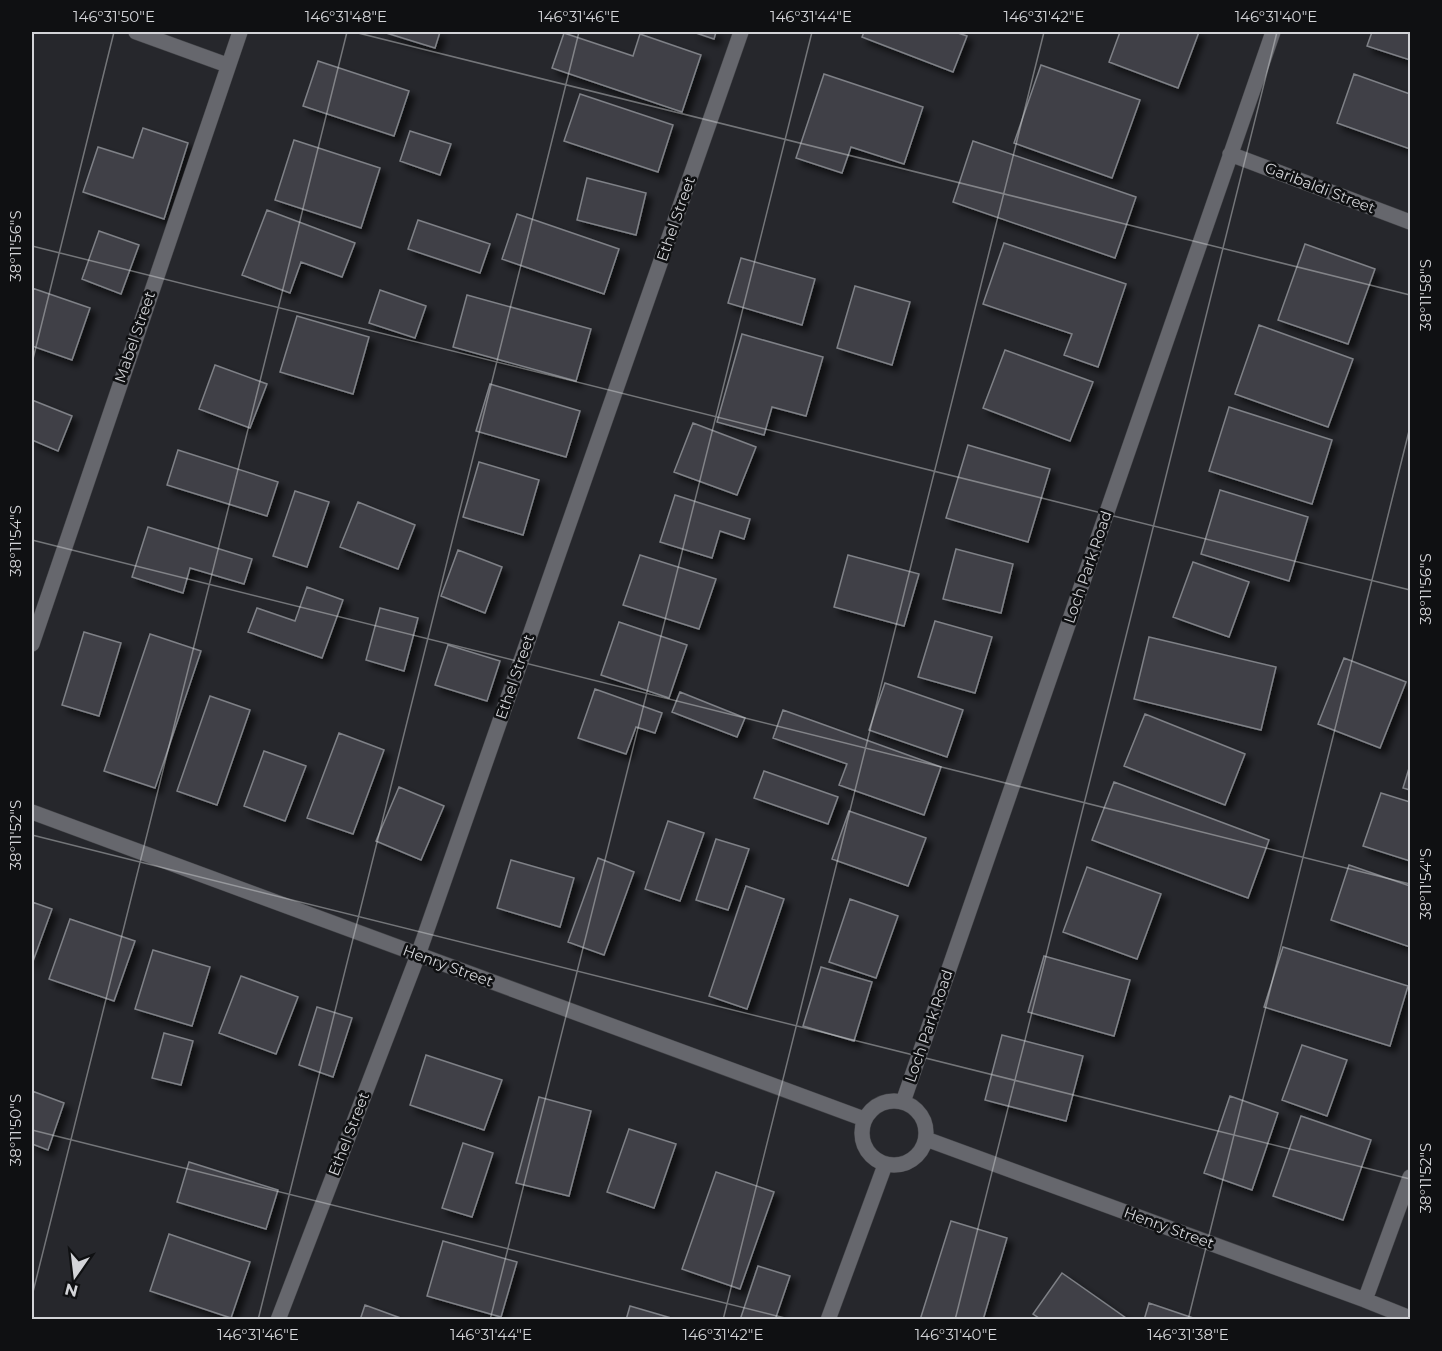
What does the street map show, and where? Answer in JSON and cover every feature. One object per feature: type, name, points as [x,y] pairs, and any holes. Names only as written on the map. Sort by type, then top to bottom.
[{"type":"street","points":[[136,32],[227,65]]},
{"type":"street","name":"Mabel Street","points":[[32,644],[240,32]]},
{"type":"street","name":"Ethel Street","points":[[278,1320],[418,955],[741,32]]},
{"type":"street","name":"Loch Park Road","points":[[903,1102],[1273,32]]},
{"type":"street","name":"Garibaldi Street","points":[[1230,154],[1410,222]]},
{"type":"street","name":"Henry Street","points":[[32,812],[864,1119]]},
{"type":"street","points":[[887,1101],[903,1102],[913,1107],[921,1115],[926,1125],[926,1139],[922,1150],[915,1159],[905,1164],[885,1165],[875,1160],[867,1152],[862,1142],[861,1130],[864,1119],[876,1105],[887,1101]]},
{"type":"street","name":"Henry Street","points":[[926,1139],[1365,1300],[1405,1318]]},
{"type":"street","points":[[828,1320],[885,1165]]},
{"type":"street","points":[[1365,1300],[1410,1177]]},
{"type":"building","points":[[383,32],[440,32],[435,48]]},
{"type":"building","points":[[693,32],[716,32],[714,39]]},
{"type":"building","points":[[864,32],[955,32],[967,36],[953,72],[862,37]]},
{"type":"building","points":[[1120,32],[1199,32],[1178,88],[1109,62]]},
{"type":"building","points":[[1372,32],[1410,32],[1410,60],[1367,46]]},
{"type":"building","points":[[564,33],[633,56],[640,34],[701,55],[682,112],[552,68]]},
{"type":"building","points":[[318,61],[409,91],[394,136],[303,106]]},
{"type":"building","points":[[1041,65],[1140,100],[1112,178],[1014,143]]},
{"type":"building","points":[[824,74],[923,107],[904,164],[851,147],[842,173],[796,158]]},
{"type":"building","points":[[1354,74],[1410,94],[1410,149],[1337,123]]},
{"type":"building","points":[[580,94],[673,125],[658,172],[564,141]]},
{"type":"building","points":[[143,128],[188,143],[164,219],[83,192],[98,147],[133,158]]},
{"type":"building","points":[[410,131],[451,144],[440,175],[400,161]]},
{"type":"building","points":[[294,140],[380,168],[361,228],[275,200]]},
{"type":"building","points":[[973,141],[1136,197],[1115,258],[953,202]]},
{"type":"building","points":[[587,178],[646,193],[636,235],[577,220]]},
{"type":"building","points":[[267,210],[355,243],[342,277],[301,262],[290,293],[242,275]]},
{"type":"building","points":[[517,214],[619,249],[604,294],[502,259]]},
{"type":"building","points":[[418,220],[490,244],[480,273],[408,249]]},
{"type":"building","points":[[99,231],[139,245],[121,294],[82,279]]},
{"type":"building","points":[[1004,243],[1126,284],[1098,367],[1064,355],[1072,334],[983,304]]},
{"type":"building","points":[[1305,244],[1375,269],[1348,344],[1278,320]]},
{"type":"building","points":[[741,258],[815,279],[802,325],[728,303]]},
{"type":"building","points":[[855,286],[910,302],[892,365],[837,348]]},
{"type":"building","points":[[32,288],[90,308],[72,360],[32,346]]},
{"type":"building","points":[[380,290],[426,306],[415,338],[369,323]]},
{"type":"building","points":[[467,295],[591,329],[576,381],[453,347]]},
{"type":"building","points":[[297,316],[369,337],[353,394],[280,372]]},
{"type":"building","points":[[1259,325],[1353,359],[1328,427],[1235,394]]},
{"type":"building","points":[[742,334],[823,357],[806,416],[772,407],[764,435],[717,422]]},
{"type":"building","points":[[1005,350],[1093,382],[1070,441],[983,408]]},
{"type":"building","points":[[215,365],[267,384],[250,428],[199,409]]},
{"type":"building","points":[[490,384],[580,411],[566,457],[476,431]]},
{"type":"building","points":[[32,400],[72,416],[58,451],[32,440]]},
{"type":"building","points":[[1229,407],[1332,440],[1312,504],[1209,471]]},
{"type":"building","points":[[693,423],[756,447],[737,495],[674,472]]},
{"type":"building","points":[[968,445],[1050,469],[1028,542],[946,518]]},
{"type":"building","points":[[178,450],[278,482],[267,516],[167,485]]},
{"type":"building","points":[[479,462],[539,480],[523,535],[463,517]]},
{"type":"building","points":[[1220,490],[1308,517],[1289,581],[1201,554]]},
{"type":"building","points":[[295,491],[329,502],[307,567],[273,556]]},
{"type":"building","points":[[675,495],[750,519],[744,539],[720,531],[712,558],[660,542]]},
{"type":"building","points":[[358,502],[415,525],[398,569],[340,547]]},
{"type":"building","points":[[148,527],[252,559],[244,584],[190,568],[183,593],[132,577]]},
{"type":"building","points":[[956,549],[1013,564],[1001,613],[943,599]]},
{"type":"building","points":[[458,550],[502,567],[485,613],[441,596]]},
{"type":"building","points":[[640,555],[716,579],[699,629],[623,605]]},
{"type":"building","points":[[848,555],[919,574],[904,626],[834,607]]},
{"type":"building","points":[[1193,562],[1249,582],[1229,637],[1173,617]]},
{"type":"building","points":[[307,587],[343,600],[322,658],[248,632],[257,608],[295,621]]},
{"type":"building","points":[[380,608],[418,618],[404,671],[366,660]]},
{"type":"building","points":[[935,621],[992,637],[975,693],[918,677]]},
{"type":"building","points":[[619,622],[687,645],[669,698],[601,675]]},
{"type":"building","points":[[84,632],[121,643],[99,716],[62,705]]},
{"type":"building","points":[[150,634],[201,651],[155,788],[104,771]]},
{"type":"building","points":[[1149,637],[1276,667],[1261,730],[1134,699]]},
{"type":"building","points":[[448,645],[500,661],[487,701],[435,685]]},
{"type":"building","points":[[1344,658],[1406,682],[1380,748],[1318,724]]},
{"type":"building","points":[[885,683],[963,710],[947,757],[869,730]]},
{"type":"building","points":[[595,689],[662,713],[655,733],[636,727],[626,754],[578,738]]},
{"type":"building","points":[[680,692],[745,718],[737,737],[672,712]]},
{"type":"building","points":[[210,696],[250,710],[217,805],[177,791]]},
{"type":"building","points":[[783,710],[941,767],[924,815],[839,785],[847,764],[773,738]]},
{"type":"building","points":[[1145,714],[1245,754],[1225,805],[1124,766]]},
{"type":"building","points":[[339,733],[384,750],[353,834],[307,818]]},
{"type":"building","points":[[264,751],[306,766],[285,821],[244,806]]},
{"type":"building","points":[[1410,765],[1410,790],[1403,788]]},
{"type":"building","points":[[764,771],[838,797],[828,824],[754,798]]},
{"type":"building","points":[[1114,782],[1269,840],[1248,898],[1092,840]]},
{"type":"building","points":[[399,787],[444,806],[421,860],[376,841]]},
{"type":"building","points":[[1381,793],[1410,802],[1410,861],[1363,846]]},
{"type":"building","points":[[849,811],[926,838],[908,886],[832,859]]},
{"type":"building","points":[[668,821],[704,833],[680,901],[645,889]]},
{"type":"building","points":[[716,839],[749,849],[728,910],[696,900]]},
{"type":"building","points":[[598,858],[634,872],[604,955],[568,942]]},
{"type":"building","points":[[511,860],[574,878],[560,927],[497,908]]},
{"type":"building","points":[[1349,865],[1410,886],[1410,947],[1331,920]]},
{"type":"building","points":[[1087,867],[1161,894],[1137,959],[1063,932]]},
{"type":"building","points":[[746,886],[784,899],[747,1009],[709,996]]},
{"type":"building","points":[[850,899],[898,916],[876,978],[829,962]]},
{"type":"building","points":[[32,902],[52,909],[32,964]]},
{"type":"building","points":[[70,919],[135,941],[114,1001],[49,979]]},
{"type":"building","points":[[1283,947],[1408,986],[1390,1046],[1264,1007]]},
{"type":"building","points":[[153,950],[210,967],[192,1026],[135,1009]]},
{"type":"building","points":[[1044,956],[1130,980],[1114,1036],[1028,1012]]},
{"type":"building","points":[[821,967],[872,982],[854,1041],[803,1026]]},
{"type":"building","points":[[241,976],[298,997],[276,1054],[219,1033]]},
{"type":"building","points":[[317,1007],[352,1018],[333,1077],[299,1065]]},
{"type":"building","points":[[164,1033],[193,1041],[181,1085],[152,1078]]},
{"type":"building","points":[[1002,1035],[1083,1056],[1066,1121],[985,1100]]},
{"type":"building","points":[[1302,1045],[1347,1060],[1327,1116],[1282,1100]]},
{"type":"building","points":[[426,1055],[502,1080],[484,1130],[410,1105]]},
{"type":"building","points":[[32,1091],[64,1103],[48,1150],[32,1144]]},
{"type":"building","points":[[1230,1096],[1278,1113],[1252,1190],[1204,1173]]},
{"type":"building","points":[[539,1097],[591,1111],[569,1196],[516,1183]]},
{"type":"building","points":[[1301,1116],[1371,1140],[1343,1220],[1273,1196]]},
{"type":"building","points":[[629,1129],[676,1144],[654,1208],[607,1192]]},
{"type":"building","points":[[463,1143],[493,1153],[472,1217],[442,1208]]},
{"type":"building","points":[[189,1162],[278,1190],[266,1229],[177,1202]]},
{"type":"building","points":[[716,1172],[774,1192],[740,1289],[682,1269]]},
{"type":"building","points":[[951,1221],[1007,1238],[983,1320],[920,1320]]},
{"type":"building","points":[[169,1234],[250,1262],[231,1318],[150,1291]]},
{"type":"building","points":[[443,1241],[517,1262],[501,1317],[427,1296]]},
{"type":"building","points":[[758,1266],[790,1276],[775,1320],[740,1320]]},
{"type":"building","points":[[1062,1273],[1126,1318],[1125,1320],[1042,1320],[1033,1314]]},
{"type":"building","points":[[1149,1303],[1199,1320],[1144,1320]]},
{"type":"building","points":[[365,1305],[406,1320],[360,1320]]},
{"type":"building","points":[[630,1306],[678,1320],[626,1320]]}]
